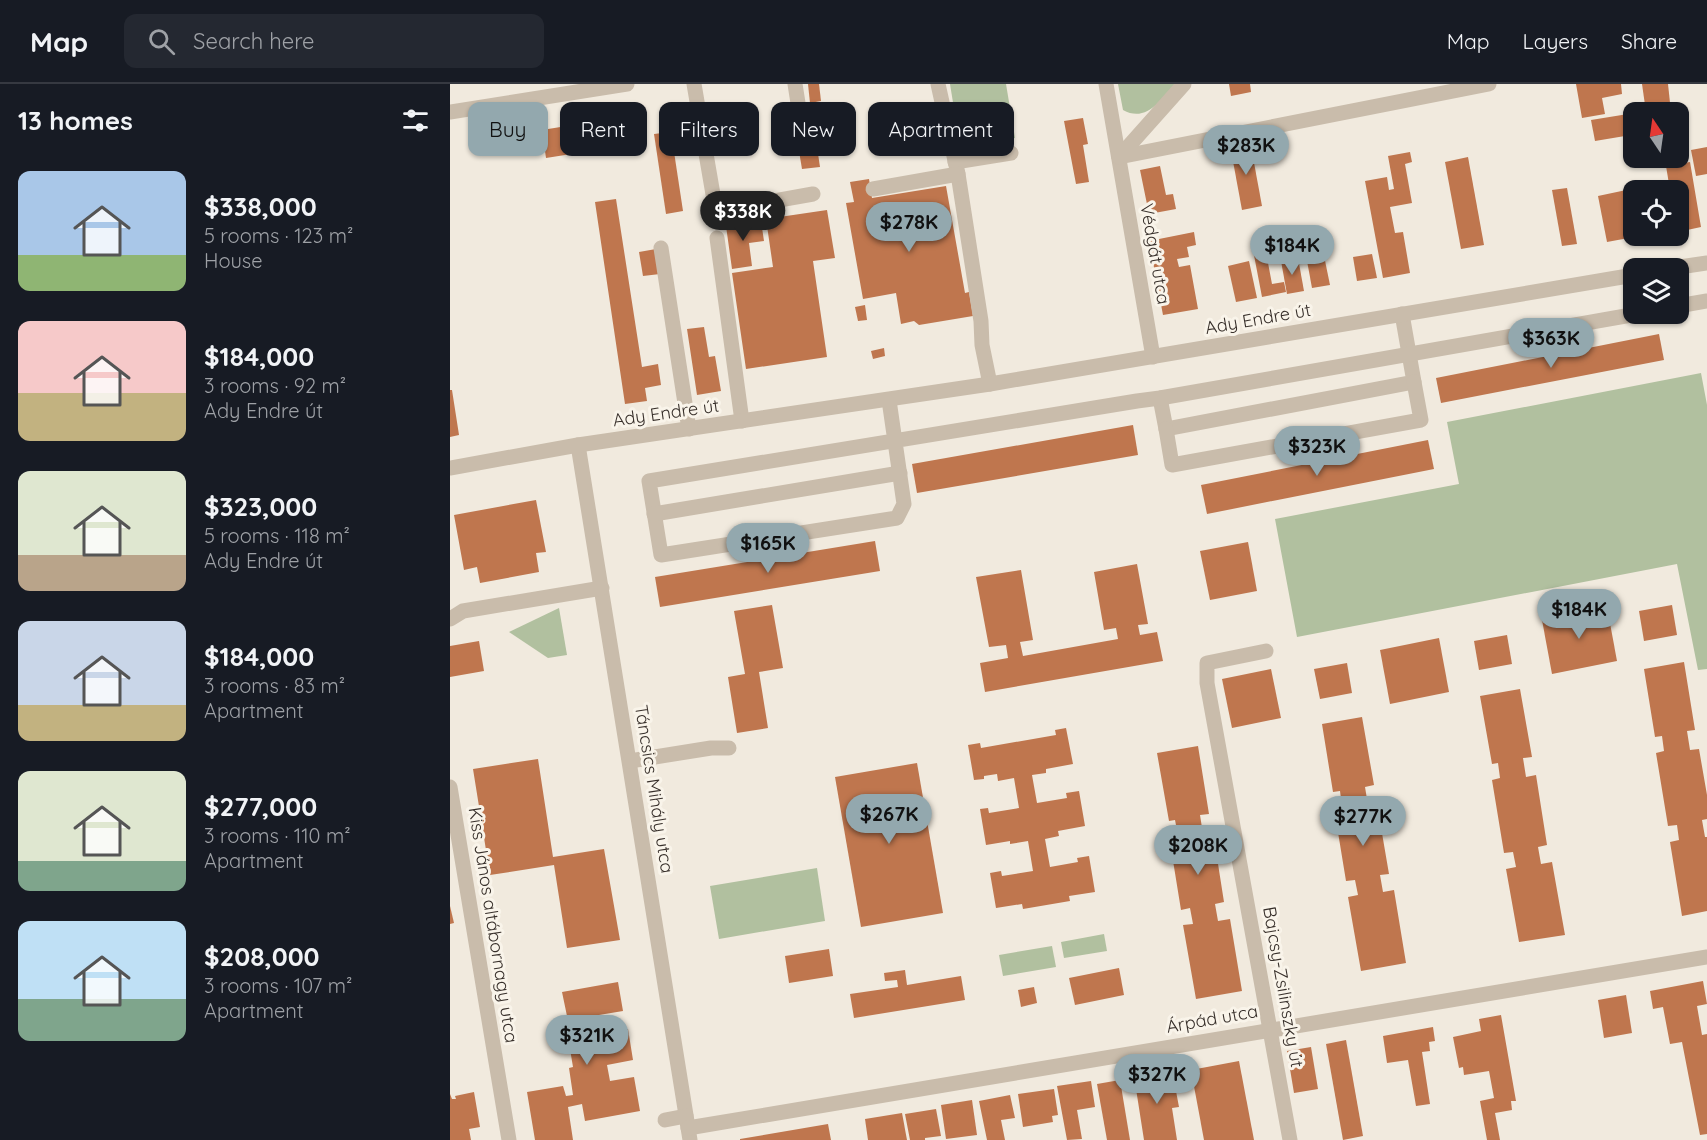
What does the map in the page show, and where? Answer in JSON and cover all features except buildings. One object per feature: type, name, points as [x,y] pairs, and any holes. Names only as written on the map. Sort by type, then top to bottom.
[{"type":"street","points":[[450,112],[627,84]]},
{"type":"street","points":[[694,84],[715,206],[724,210],[813,194]]},
{"type":"street","points":[[795,84],[798,102]]},
{"type":"street","points":[[938,84],[957,168],[981,321],[982,345],[990,384]]},
{"type":"street","name":"Védgát utca","points":[[1106,84],[1153,357]]},
{"type":"street","points":[[1119,157],[1184,84]]},
{"type":"street","points":[[1119,157],[1489,84]]},
{"type":"street","points":[[873,189],[1000,156]]},
{"type":"street","points":[[717,238],[742,421]]},
{"type":"street","points":[[661,248],[689,429]]},
{"type":"street","points":[[1689,266],[1707,263]]},
{"type":"street","name":"Ady Endre út","points":[[450,468],[578,445],[990,384],[1623,277]]},
{"type":"street","points":[[1689,304],[1707,301]]},
{"type":"street","points":[[1160,398],[1172,465],[1421,420],[1402,314]]},
{"type":"street","points":[[888,400],[894,441],[900,473],[904,504],[897,518],[661,555],[649,482],[894,441],[1160,398],[1623,316]]},
{"type":"street","points":[[1166,429],[1414,382]]},
{"type":"street","name":"Táncsics Mihály utca","points":[[578,445],[688,1128]]},
{"type":"street","points":[[654,514],[900,473]]},
{"type":"street","points":[[454,613],[602,588]]},
{"type":"street","name":"Bajcsy-Zsilinszky út","points":[[1266,651],[1207,663],[1207,683],[1290,1140]]},
{"type":"street","points":[[630,761],[711,748],[729,748]]},
{"type":"street","name":"Kiss János altábornagy utca","points":[[450,787],[509,1140]]},
{"type":"street","name":"Árpád utca","points":[[665,1120],[688,1128],[1707,957]]},
{"type":"green space","points":[[950,84],[1006,84],[1009,102],[953,102]]},
{"type":"green space","points":[[1118,84],[1175,84],[1152,108],[1139,114],[1123,110]]},
{"type":"green space","points":[[1701,373],[1707,405],[1707,669],[1698,670],[1677,564],[1297,637],[1275,519],[1459,484],[1447,422]]},
{"type":"green space","points":[[559,608],[567,655],[548,658],[509,632]]},
{"type":"green space","points":[[817,868],[825,921],[719,939],[710,886]]},
{"type":"green space","points":[[1104,934],[1107,951],[1064,958],[1061,942]]},
{"type":"green space","points":[[1052,946],[1056,967],[1003,976],[999,955]]}]
